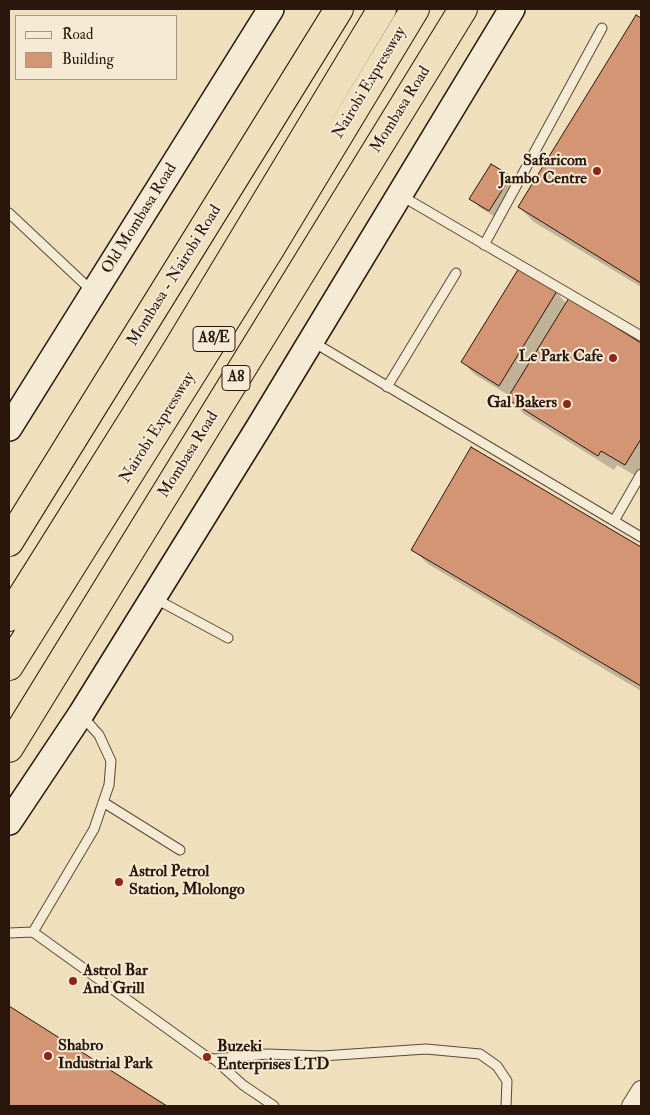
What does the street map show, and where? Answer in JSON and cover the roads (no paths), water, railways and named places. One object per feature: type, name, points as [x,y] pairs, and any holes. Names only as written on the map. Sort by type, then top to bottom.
[{"type":"highway","name":"Mombasa - Nairobi Road","points":[[9,542],[339,9]]},
{"type":"highway","name":"Nairobi Expressway","points":[[9,617],[176,351],[382,9]]},
{"type":"highway","name":"Nairobi Expressway","points":[[9,666],[265,257],[415,9]]},
{"type":"highway","name":"Mombasa Road","points":[[9,748],[463,9]]},
{"type":"street","name":"Old Mombasa Road","points":[[9,428],[271,9]]},
{"type":"street","points":[[9,822],[81,714],[259,428],[512,9]]},
{"type":"street","points":[[631,1106],[641,1090]]},
{"type":"lane","points":[[484,245],[602,28]]},
{"type":"lane","points":[[400,195],[641,336]]},
{"type":"lane","points":[[9,214],[94,293]]},
{"type":"lane","points":[[387,387],[456,273]]},
{"type":"lane","points":[[311,341],[641,537]]},
{"type":"lane","points":[[614,520],[641,474]]},
{"type":"lane","points":[[154,597],[228,638]]},
{"type":"lane","points":[[33,932],[94,828],[110,785],[111,761],[99,734],[81,714]]},
{"type":"lane","points":[[103,802],[180,850]]},
{"type":"lane","points":[[9,932],[33,932],[208,1057],[214,1059],[243,1085],[274,1106]]},
{"type":"lane","points":[[214,1059],[267,1054],[322,1056],[426,1049],[480,1054],[498,1066],[507,1081],[506,1106]]},
{"type":"place","name":"Safaricom Jambo Centre","points":[[597,171]]},
{"type":"place","name":"Le Park Cafe","points":[[613,358]]},
{"type":"place","name":"Gal Bakers","points":[[567,404]]},
{"type":"place","name":"Astrol Petrol Station, Mlolongo","points":[[119,882]]},
{"type":"place","name":"Astrol Bar And Grill","points":[[73,981]]},
{"type":"place","name":"Shabro Industrial Park","points":[[48,1056]]},
{"type":"place","name":"Buzeki Enterprises LTD","points":[[207,1057]]}]
